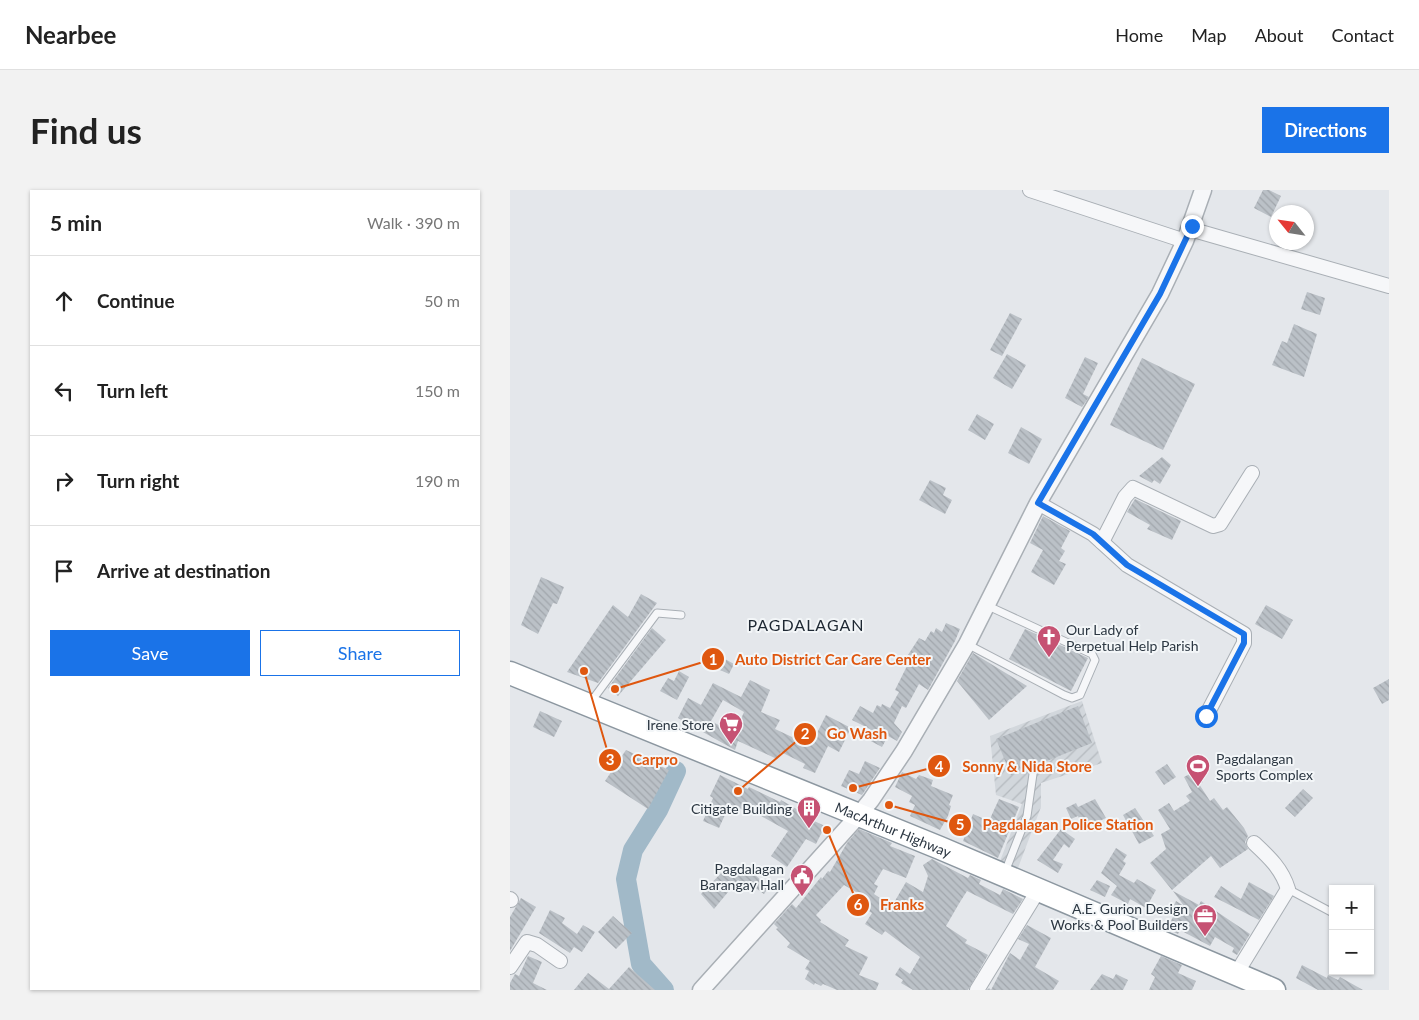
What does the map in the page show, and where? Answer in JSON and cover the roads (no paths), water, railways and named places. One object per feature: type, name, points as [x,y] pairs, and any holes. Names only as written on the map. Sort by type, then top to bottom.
[{"type":"highway","name":"MacArthur Highway","points":[[510,673],[1039,889],[1274,990]]},
{"type":"street","points":[[1030,190],[1188,235],[1389,286]]},
{"type":"street","points":[[701,990],[858,816],[899,758],[967,644],[1038,503],[1160,294],[1188,235],[1203,190]]},
{"type":"street","points":[[1102,542],[1125,497],[1133,488],[1213,526],[1220,524],[1252,473]]},
{"type":"street","points":[[1038,503],[1093,534],[1127,565],[1244,634],[1244,643],[1206,716]]},
{"type":"street","points":[[1236,974],[1288,889],[1285,878],[1278,867],[1254,843]]},
{"type":"street","points":[[977,990],[1039,889]]},
{"type":"street","points":[[510,967],[527,942],[536,945],[560,961]]},
{"type":"lane","points":[[967,644],[1064,696],[1072,698],[1080,695],[1095,660],[1092,654],[986,605]]},
{"type":"lane","points":[[588,705],[657,613],[681,615]]},
{"type":"lane","points":[[1004,875],[1027,816],[1034,774]]},
{"type":"lane","points":[[1288,889],[1329,911]]},
{"type":"waterway","points":[[664,990],[641,964],[626,879],[633,850],[658,810],[676,771]]},
{"type":"place","name":"Our Lady of Perpetual Help Parish","points":[[1049,658]]},
{"type":"place","name":"Carpro","points":[[584,671]]},
{"type":"place","name":"Auto District Car Care Center","points":[[615,689]]},
{"type":"place","name":"Irene Store","points":[[731,745]]},
{"type":"place","name":"Pagdalangan Sports Complex","points":[[1198,787]]},
{"type":"place","name":"Sonny & Nida Store","points":[[853,788]]},
{"type":"place","name":"Go Wash","points":[[738,791]]},
{"type":"place","name":"Pagdalagan Police Station","points":[[889,805]]},
{"type":"place","name":"Citigate Building","points":[[809,829]]},
{"type":"place","name":"Franks","points":[[827,830]]},
{"type":"place","name":"Pagdalagan Barangay Hall","points":[[802,897]]},
{"type":"place","name":"A.E. Gurion Design Works & Pool Builders","points":[[1205,937]]},
{"type":"district","name":"PAGDALAGAN","points":[[806,624]]}]
